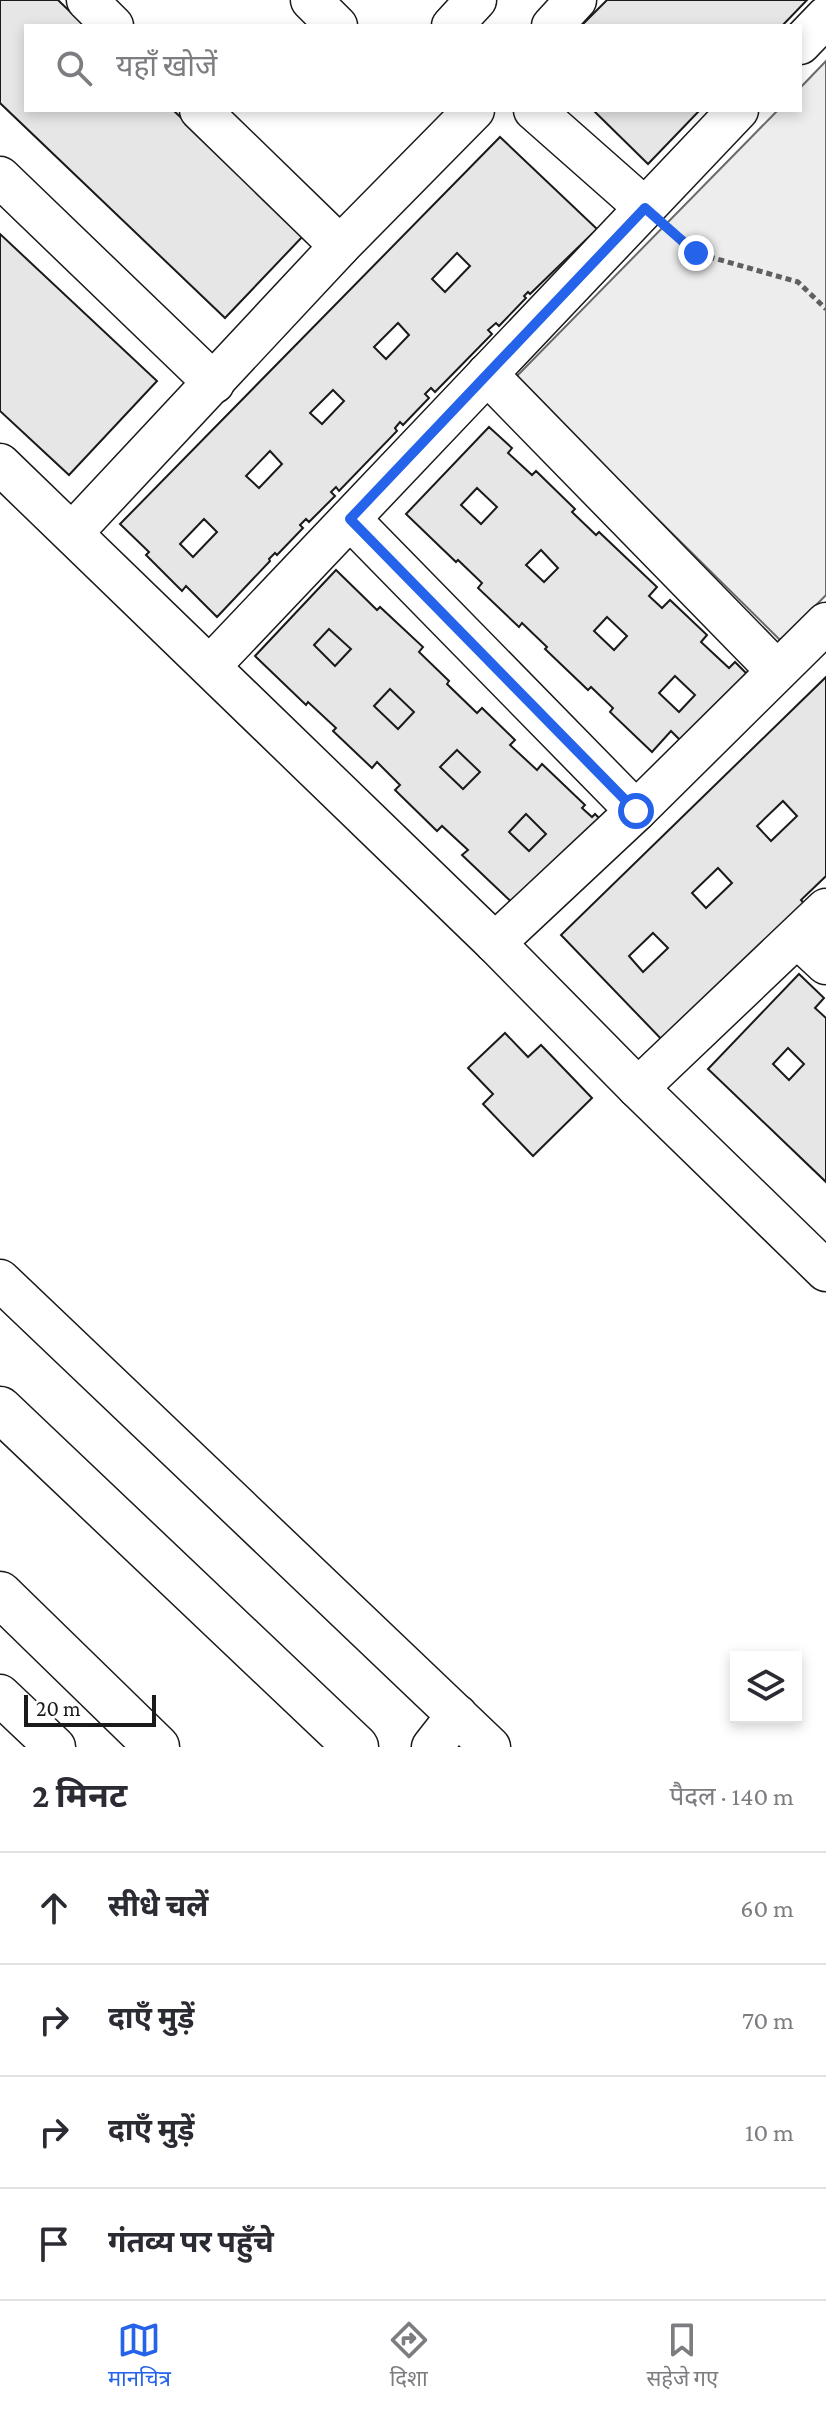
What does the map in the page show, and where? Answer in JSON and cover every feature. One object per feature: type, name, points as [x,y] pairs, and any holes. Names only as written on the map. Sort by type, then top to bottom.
[{"type":"street","points":[[87,0],[111,24]]},
{"type":"street","points":[[311,0],[335,24]]},
{"type":"street","points":[[454,24],[476,0]]},
{"type":"street","points":[[554,24],[576,0]]},
{"type":"street","points":[[802,42],[826,17]]},
{"type":"street","points":[[202,112],[340,246]]},
{"type":"street","points":[[72,533],[340,246],[472,112]]},
{"type":"street","points":[[536,112],[645,208]]},
{"type":"street","points":[[211,665],[736,112]]},
{"type":"street","points":[[0,177],[214,383]]},
{"type":"street","points":[[487,374],[777,671]]},
{"type":"street","points":[[0,464],[211,665],[826,1271]]},
{"type":"street","points":[[350,519],[636,811]]},
{"type":"street","points":[[495,943],[636,811],[826,623]]},
{"type":"street","points":[[638,1088],[812,951],[826,909]]},
{"type":"street","points":[[0,1280],[490,1747]]},
{"type":"street","points":[[0,1409],[356,1747]]},
{"type":"street","points":[[0,1594],[157,1747]]},
{"type":"street","points":[[0,1695],[55,1747]]},
{"type":"street","points":[[432,1747],[457,1715]]},
{"type":"path","points":[[645,208],[696,253],[798,282],[826,309]]},
{"type":"shaded area","points":[[826,61],[826,595],[781,641],[515,378],[776,112],[802,112],[802,86]]},
{"type":"building","points":[[0,0],[58,0],[83,24],[24,24],[24,112],[175,112],[304,235],[225,318],[0,103]]},
{"type":"building","points":[[607,0],[807,0],[784,24],[583,24]]},
{"type":"building","points":[[595,112],[698,112],[648,164]]},
{"type":"building","points":[[500,137],[597,229],[530,294],[528,292],[499,326],[496,323],[488,330],[492,334],[435,392],[431,388],[425,394],[429,398],[403,425],[400,422],[395,428],[397,431],[339,491],[336,487],[331,492],[335,496],[309,522],[306,519],[300,525],[303,528],[277,555],[275,553],[269,559],[217,617],[186,586],[182,591],[120,524]],"holes":[[[457,253],[470,266],[445,292],[432,279]],[[398,323],[409,335],[386,359],[374,347]],[[333,390],[344,401],[322,424],[310,413]],[[270,451],[282,464],[259,488],[246,476]],[[204,519],[217,532],[193,557],[180,544]]]},
{"type":"building","points":[[0,234],[157,381],[69,475],[0,411]]},
{"type":"building","points":[[489,427],[512,448],[508,453],[532,475],[536,471],[575,509],[572,512],[596,535],[599,532],[657,587],[649,596],[662,608],[670,600],[707,635],[701,642],[729,668],[735,662],[748,675],[683,743],[671,731],[652,752],[610,712],[613,708],[591,687],[588,690],[522,623],[519,627],[478,588],[482,583],[406,514]],"holes":[[[477,488],[497,507],[481,524],[461,505]],[[541,550],[558,568],[544,582],[526,565]],[[607,617],[627,636],[614,650],[594,631]],[[675,676],[695,695],[679,712],[659,693]]]},
{"type":"building","points":[[336,570],[377,610],[380,607],[423,647],[419,652],[449,681],[447,684],[477,713],[482,708],[515,740],[510,745],[537,770],[542,764],[585,805],[582,808],[603,822],[520,910],[462,855],[468,850],[442,826],[437,831],[395,790],[400,785],[377,762],[372,768],[333,731],[336,728],[308,702],[306,705],[255,656]]},
{"type":"building","points":[[329,629],[351,649],[335,666],[314,645]]},
{"type":"building","points":[[826,677],[826,876],[801,900],[808,908],[667,1045],[561,935]],"holes":[[[783,801],[797,816],[771,841],[757,826]],[[718,868],[732,883],[706,908],[692,893]],[[653,933],[668,948],[643,972],[629,956]]]},
{"type":"building","points":[[390,689],[414,712],[398,729],[374,706]]},
{"type":"building","points":[[457,750],[480,772],[463,789],[440,767]]},
{"type":"building","points":[[526,814],[546,834],[529,851],[509,832]]},
{"type":"building","points":[[799,974],[824,998],[815,1008],[826,1018],[826,1182],[708,1069]],"holes":[[[788,1048],[804,1064],[789,1080],[773,1064]]]},
{"type":"building","points":[[505,1033],[528,1057],[541,1045],[592,1098],[533,1156],[483,1104],[493,1094],[468,1068]]},
{"type":"route","points":[[636,811],[350,519],[645,208],[696,253]]}]
